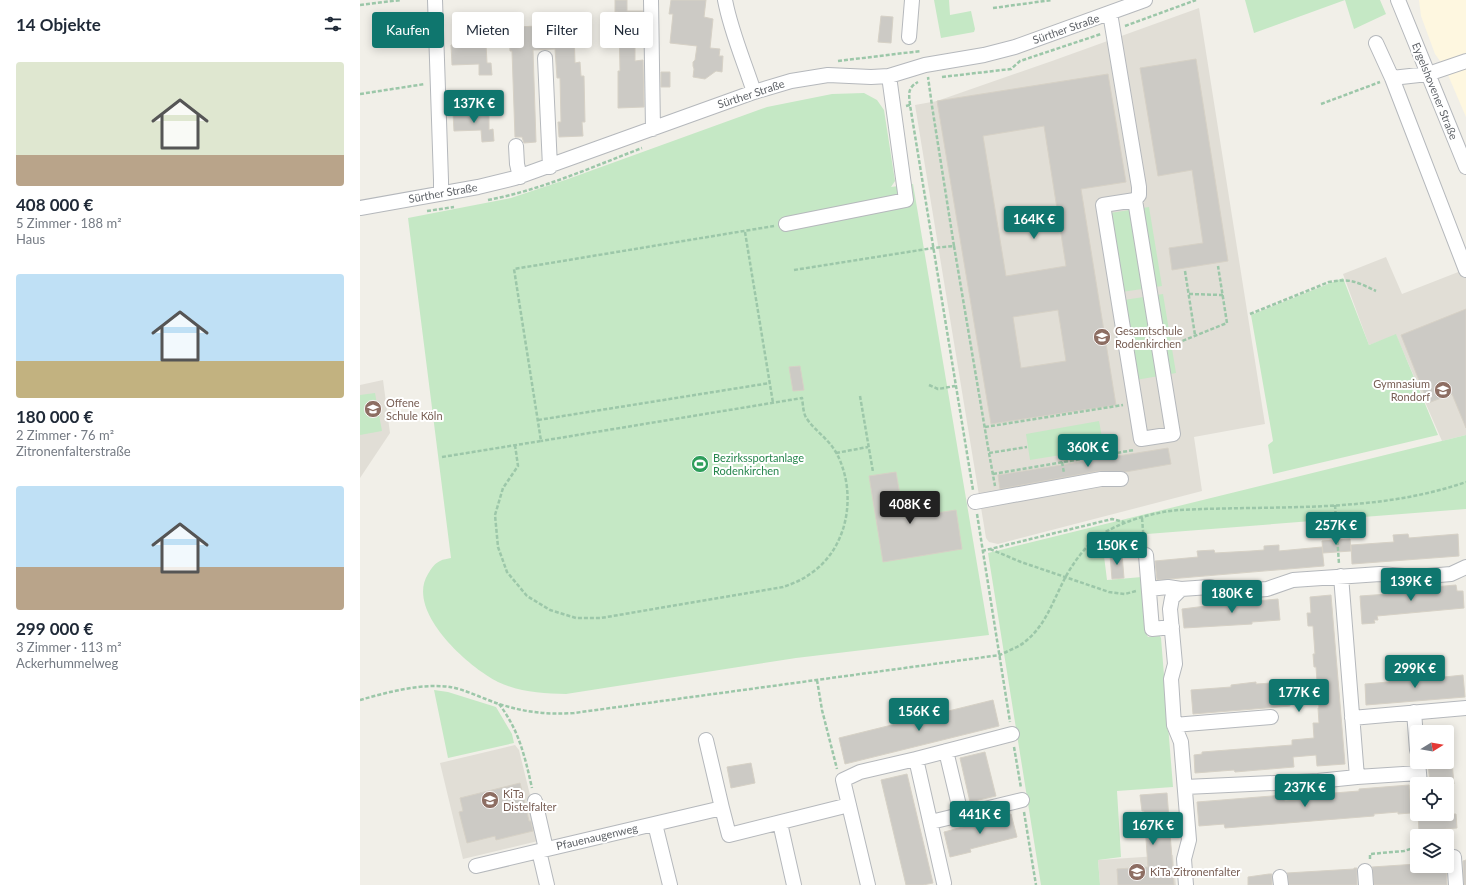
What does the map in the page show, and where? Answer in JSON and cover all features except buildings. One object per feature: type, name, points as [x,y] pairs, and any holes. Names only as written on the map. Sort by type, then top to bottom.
[{"type":"street","points":[[434,0],[441,193]]},
{"type":"street","points":[[651,0],[653,129]]},
{"type":"street","points":[[725,0],[727,12],[738,47],[754,92]]},
{"type":"street","points":[[909,37],[912,0]]},
{"type":"street","name":"Sürther Straße","points":[[360,208],[478,187],[520,177],[754,92],[791,81],[828,76],[890,76],[925,65],[984,55],[1015,47],[1145,0]]},
{"type":"street","name":"Eygelshovener Straße","points":[[1401,5],[1466,167]]},
{"type":"street","points":[[1110,13],[1139,187],[1139,195],[1135,200],[1103,205],[1141,439],[1173,434],[1135,200]]},
{"type":"street","points":[[1376,42],[1392,78],[1466,270]]},
{"type":"street","points":[[545,58],[550,167]]},
{"type":"street","points":[[1392,78],[1428,74],[1466,61]]},
{"type":"street","points":[[786,224],[906,200],[890,76]]},
{"type":"street","points":[[516,146],[517,164],[520,177]]},
{"type":"street","points":[[974,502],[1101,479],[1121,479]]},
{"type":"street","points":[[1146,555],[1152,629],[1172,627]]},
{"type":"street","points":[[1148,589],[1168,587],[1181,589],[1210,587],[1230,592],[1267,588],[1293,580],[1341,576],[1380,574],[1416,577],[1451,574],[1466,567]]},
{"type":"street","points":[[1341,576],[1356,777]]},
{"type":"street","points":[[1181,589],[1172,598],[1170,609],[1175,664],[1171,679],[1174,724],[1181,742],[1189,840],[1184,859],[1186,885]]},
{"type":"street","points":[[1352,718],[1466,708]]},
{"type":"street","points":[[1414,712],[1415,725]]},
{"type":"street","points":[[1174,724],[1271,717]]},
{"type":"street","points":[[868,885],[843,780],[860,772],[946,752],[1012,734]]},
{"type":"street","points":[[706,740],[729,835],[849,805]]},
{"type":"street","points":[[946,752],[961,814]]},
{"type":"street","points":[[916,759],[944,883]]},
{"type":"street","points":[[1185,787],[1318,781],[1419,773]]},
{"type":"street","points":[[931,822],[1022,800]]},
{"type":"street","points":[[535,801],[547,885]]},
{"type":"street","name":"Pfauenaugenweg","points":[[476,866],[722,808]]},
{"type":"street","points":[[780,823],[794,885]]},
{"type":"street","points":[[655,824],[670,885]]},
{"type":"street","points":[[1454,857],[1456,885]]},
{"type":"street","points":[[1366,885],[1368,866]]},
{"type":"path","points":[[360,4],[401,0]]},
{"type":"path","points":[[993,8],[1052,0]]},
{"type":"path","points":[[936,78],[1011,69],[1020,61]]},
{"type":"path","points":[[1321,104],[1392,78]]},
{"type":"path","points":[[924,80],[929,79],[954,246],[997,498]]},
{"type":"path","points":[[920,81],[909,89],[908,93],[1036,885]]},
{"type":"path","points":[[360,94],[438,82]]},
{"type":"path","points":[[894,108],[910,106]]},
{"type":"path","points":[[541,441],[514,269],[745,232],[786,224]]},
{"type":"path","points":[[745,232],[774,403]]},
{"type":"path","points":[[794,270],[932,248],[954,246]]},
{"type":"path","points":[[1159,346],[1177,343],[1227,323],[1218,266]]},
{"type":"path","points":[[1185,271],[1196,336]]},
{"type":"path","points":[[1250,314],[1329,282],[1342,280],[1354,281],[1376,291]]},
{"type":"path","points":[[1188,294],[1223,295]]},
{"type":"path","points":[[538,420],[770,383]]},
{"type":"path","points":[[929,385],[938,389],[956,386]]},
{"type":"path","points":[[860,396],[873,472]]},
{"type":"path","points":[[442,457],[515,445],[774,403],[802,398],[806,418],[829,441],[844,469],[848,486],[847,518],[842,534],[832,552],[819,567],[810,574],[783,587],[602,618],[576,618],[550,610],[527,596],[507,572],[498,546],[495,515],[503,488],[518,466],[515,445]]},
{"type":"path","points":[[985,427],[1130,404],[1136,408]]},
{"type":"path","points":[[993,474],[1143,449],[1141,439]]},
{"type":"path","points":[[989,453],[1027,446]]},
{"type":"path","points":[[836,452],[868,447]]},
{"type":"path","points":[[360,700],[427,686],[452,687],[499,704],[525,711],[550,715],[1000,655],[1027,640],[1042,624],[1065,578],[1082,552],[1097,537],[1125,522],[1161,512],[1179,510],[1384,502],[1426,493],[1466,482]]},
{"type":"path","points":[[1335,505],[1341,576]]},
{"type":"path","points":[[1142,518],[1146,555]]},
{"type":"path","points":[[982,551],[1112,519],[1125,522]]},
{"type":"path","points":[[990,549],[1065,578],[1117,594],[1125,594],[1148,589]]},
{"type":"path","points":[[816,680],[837,769],[843,780]]},
{"type":"path","points":[[499,704],[515,729],[522,747],[535,801]]},
{"type":"path","points":[[1368,866],[1370,854],[1404,852],[1410,850]]},
{"type":"shaded area","points":[[1419,0],[1466,0],[1466,117],[1445,68],[1435,54],[1421,16]]},
{"type":"shaded area","name":"Gesamtschule Rodenkirchen","points":[[1199,8],[1265,424],[1194,437],[1202,491],[998,544],[989,542],[986,538],[915,105],[937,101]]},
{"type":"shaded area","name":"Gymnasium Rondorf","points":[[1386,257],[1402,294],[1466,269],[1466,435],[1442,441],[1396,335],[1369,345],[1343,274]]},
{"type":"shaded area","name":"Offene Schule Köln","points":[[383,380],[390,433],[360,478],[360,385]]},
{"type":"shaded area","name":"KiTa Distelfalter","points":[[515,745],[519,750],[540,836],[538,841],[463,859],[440,763]]},
{"type":"shaded area","name":"KiTa Zitronenfalter","points":[[1173,855],[1176,885],[1100,885],[1098,860]]},
{"type":"green space","points":[[934,0],[949,0],[950,15],[971,11],[975,29],[974,32],[941,38]]},
{"type":"green space","points":[[1245,0],[1345,0],[1254,33]]},
{"type":"green space","points":[[1345,0],[1380,0],[1386,14],[1354,29]]},
{"type":"green space","name":"Bezirkssportanlage Rodenkirchen","points":[[864,93],[877,100],[884,110],[895,181],[891,187],[913,184],[989,635],[796,658],[566,694],[540,693],[514,688],[485,675],[457,651],[443,636],[432,620],[425,604],[423,589],[428,574],[438,562],[451,558],[408,218],[511,198],[767,107],[832,94]]},
{"type":"green space","points":[[1149,207],[1162,286],[1122,292],[1110,213]]},
{"type":"green space","points":[[1343,278],[1369,345],[1396,334],[1438,435],[1273,474],[1268,445],[1273,441],[1251,315]]},
{"type":"green space","points":[[1163,294],[1176,373],[1136,380],[1124,300]]},
{"type":"green space","points":[[375,393],[382,431],[360,435],[360,395]]},
{"type":"green space","points":[[1099,421],[1104,448],[1030,460],[1026,434]]},
{"type":"green space","points":[[1466,435],[1466,509],[1147,534],[1148,552],[1104,556],[1107,580],[1142,577],[1147,635],[1148,637],[1160,636],[1161,638],[1173,787],[1117,791],[1121,857],[1098,860],[1100,885],[1041,885],[988,553]]},
{"type":"green space","points":[[434,690],[448,692],[496,707],[512,734],[514,743],[448,758]]},
{"type":"place","name":"Gesamtschule Rodenkirchen","points":[[1102,337]]},
{"type":"place","name":"Gymnasium Rondorf","points":[[1443,390]]},
{"type":"place","name":"Offene Schule Köln","points":[[373,409]]},
{"type":"place","name":"Bezirkssportanlage Rodenkirchen","points":[[700,464]]},
{"type":"place","name":"KiTa Distelfalter","points":[[490,800]]},
{"type":"place","name":"KiTa Zitronenfalter","points":[[1137,872]]}]
